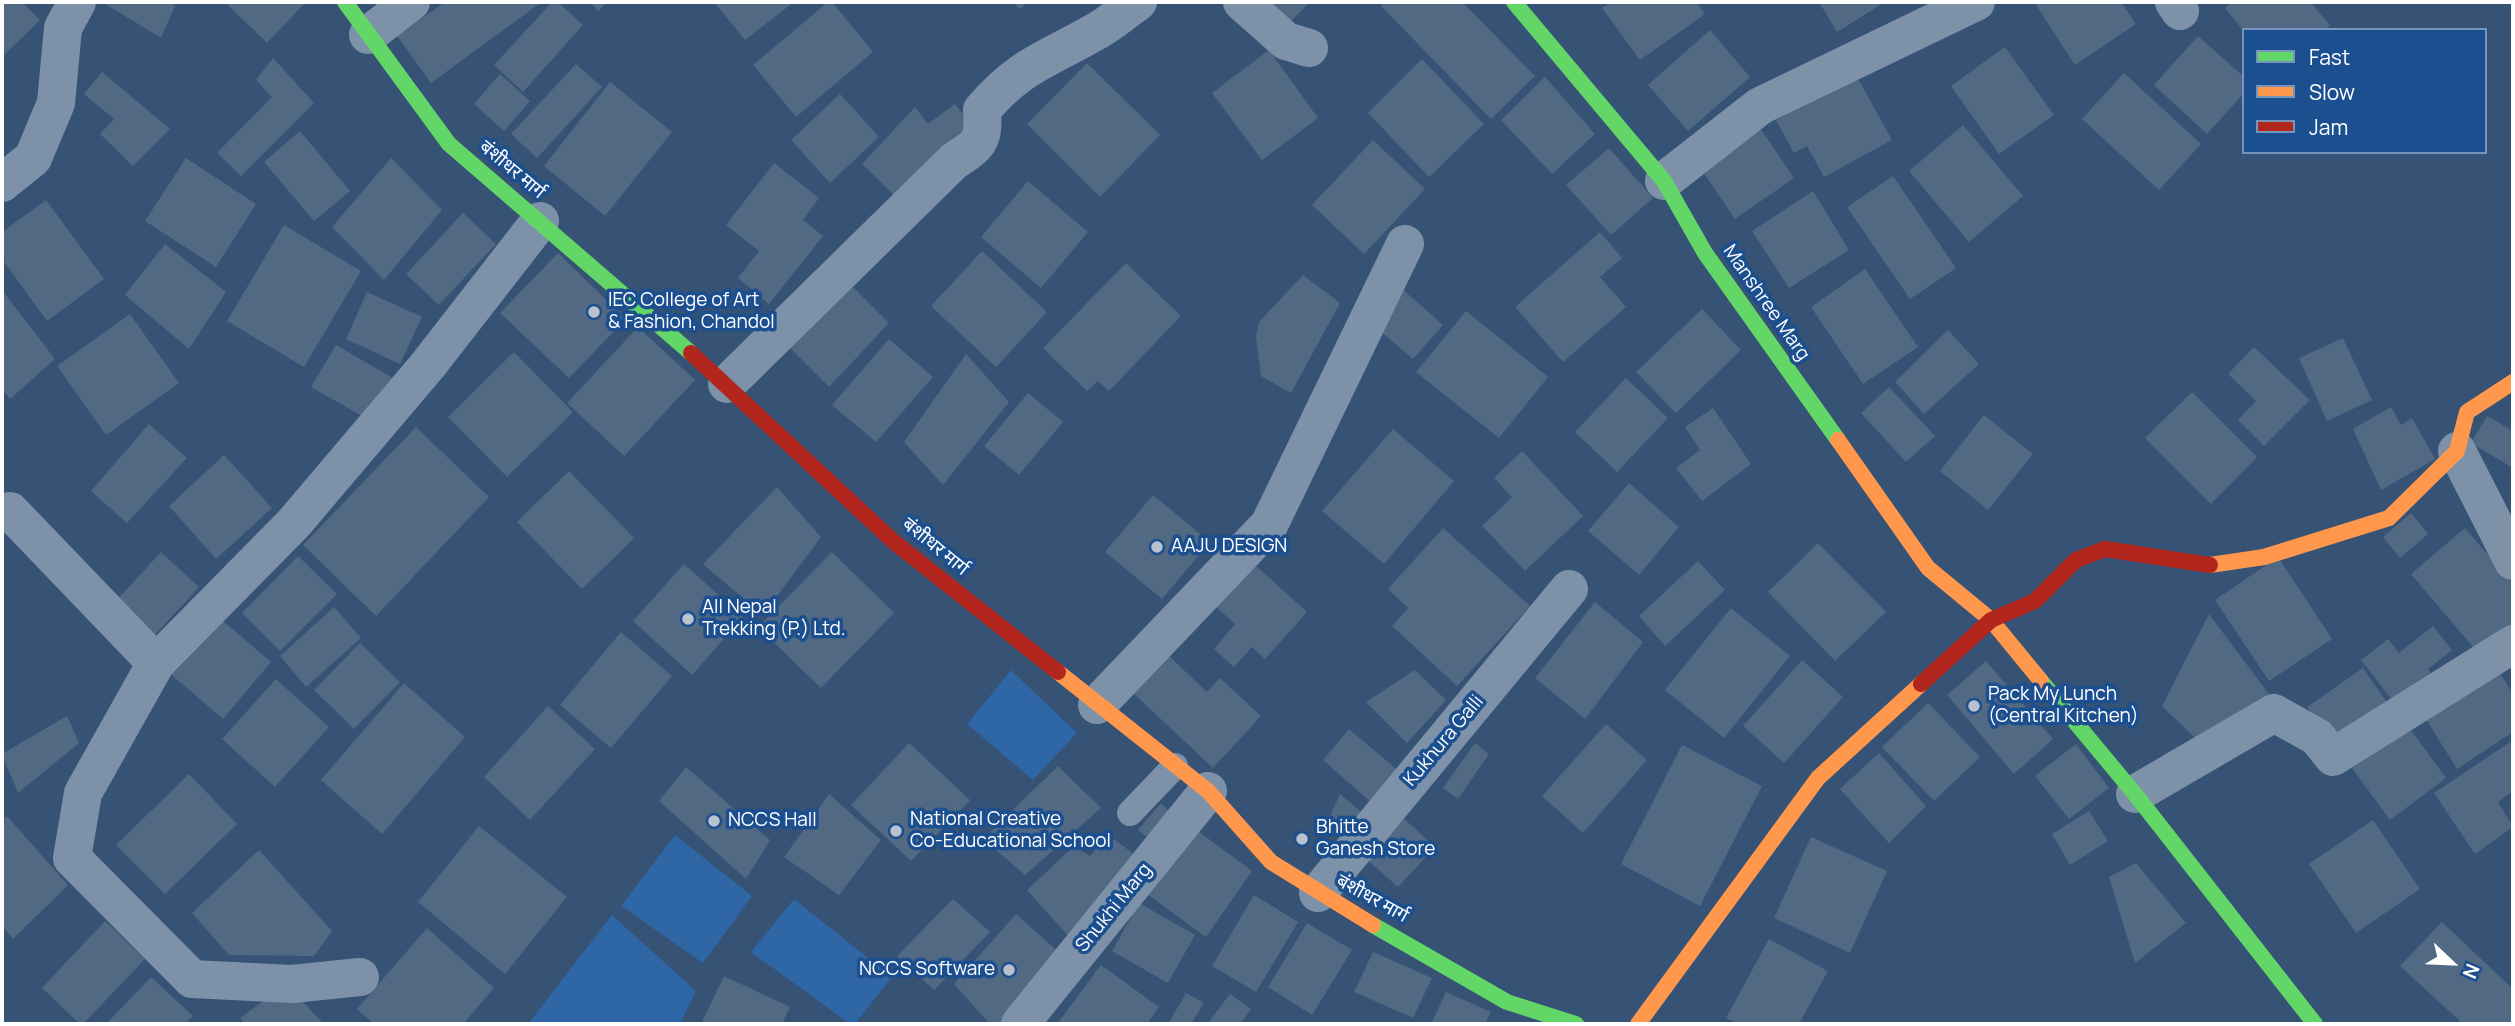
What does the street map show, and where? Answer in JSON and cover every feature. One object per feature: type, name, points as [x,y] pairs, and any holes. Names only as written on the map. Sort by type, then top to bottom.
[{"type":"street","points":[[2,183],[33,158],[56,103],[63,28],[77,2]]},
{"type":"street","name":"बंशीधर मार्ग","points":[[345,2],[449,144],[727,384],[894,542],[1208,791],[1272,862],[1318,893],[1507,1002],[1576,1024]]},
{"type":"street","points":[[368,35],[411,2]]},
{"type":"street","points":[[727,384],[954,161],[978,145],[983,130],[982,110],[1004,83],[1053,52],[1094,33],[1138,2]]},
{"type":"street","points":[[1242,2],[1286,41],[1309,48]]},
{"type":"street","name":"Manshree Marg","points":[[1514,2],[1664,181],[1705,253],[1928,568],[1991,620],[2135,794],[2315,1024]]},
{"type":"street","points":[[1664,181],[1760,106],[1976,2]]},
{"type":"street","points":[[360,977],[292,984],[192,979],[72,858],[83,793],[156,663],[294,523],[419,375],[540,221]]},
{"type":"street","points":[[1097,705],[1269,525],[1405,244]]},
{"type":"street","points":[[1638,1024],[1818,778],[1991,620],[2035,601],[2076,561],[2105,549],[2210,565],[2264,556],[2389,518],[2457,451],[2467,412],[2513,383]]},
{"type":"street","points":[[2457,451],[2513,561]]},
{"type":"street","points":[[10,511],[156,663]]},
{"type":"street","name":"Kukhura Galli","points":[[1318,893],[1569,589]]},
{"type":"street","points":[[2135,794],[2274,713],[2317,737],[2333,757],[2513,644]]},
{"type":"street","name":"Shukhi Marg","points":[[1020,1024],[1208,791]]},
{"type":"lane","points":[[1130,813],[1175,766]]},
{"type":"shaded area","points":[[1011,670],[1077,733],[1033,780],[967,724]]},
{"type":"shaded area","points":[[675,835],[752,896],[703,963],[621,906]]},
{"type":"shaded area","points":[[794,899],[892,977],[855,1024],[850,1024],[751,952]]},
{"type":"shaded area","points":[[612,915],[696,991],[680,1024],[528,1024]]},
{"type":"building","points":[[2,2],[22,2],[40,20],[2,57]]},
{"type":"building","points":[[102,2],[169,2],[175,6],[161,38]]},
{"type":"building","points":[[225,2],[306,2],[267,43]]},
{"type":"building","points":[[445,2],[539,4],[431,83],[397,36]]},
{"type":"building","points":[[552,2],[558,2],[583,25],[523,92],[494,65]]},
{"type":"building","points":[[590,2],[607,2],[598,11]]},
{"type":"building","points":[[714,2],[794,2],[745,40]]},
{"type":"building","points":[[828,2],[832,2],[873,52],[796,117],[753,65]]},
{"type":"building","points":[[1013,2],[1028,2],[1020,9]]},
{"type":"building","points":[[1263,2],[1310,2],[1286,26]]},
{"type":"building","points":[[1385,2],[1462,2],[1535,76],[1491,119],[1381,6]]},
{"type":"building","points":[[1611,2],[1696,2],[1705,14],[1640,60],[1602,8]]},
{"type":"building","points":[[1819,2],[1885,2],[1837,32]]},
{"type":"building","points":[[2034,2],[2121,2],[2136,24],[2075,65]]},
{"type":"building","points":[[2232,2],[2310,2],[2330,25],[2328,28],[2242,29],[2225,8]]},
{"type":"building","points":[[1710,30],[1750,77],[1688,131],[1648,85]]},
{"type":"building","points":[[2198,36],[2242,75],[2242,95],[2207,134],[2154,85]]},
{"type":"building","points":[[2005,47],[2054,115],[1999,154],[1951,86]]},
{"type":"building","points":[[1269,50],[1318,118],[1262,160],[1212,93]]},
{"type":"building","points":[[273,58],[314,103],[241,176],[217,153],[272,97],[256,80]]},
{"type":"building","points":[[1422,59],[1484,124],[1429,177],[1368,113]]},
{"type":"building","points":[[1087,63],[1160,135],[1100,197],[1027,124]]},
{"type":"building","points":[[576,64],[602,87],[537,158],[511,134]]},
{"type":"building","points":[[102,72],[170,129],[133,166],[100,134],[114,119],[84,94]]},
{"type":"building","points":[[2124,73],[2201,144],[2159,190],[2082,119]]},
{"type":"building","points":[[500,74],[530,101],[504,131],[474,104]]},
{"type":"building","points":[[1856,75],[1892,140],[1824,177],[1807,146],[1794,153],[1776,120]]},
{"type":"building","points":[[1545,77],[1595,134],[1552,174],[1501,120]]},
{"type":"building","points":[[610,82],[672,132],[605,216],[544,166]]},
{"type":"building","points":[[840,94],[879,137],[830,183],[791,140]]},
{"type":"building","points":[[955,104],[970,123],[894,195],[862,164],[915,107],[928,124]]},
{"type":"building","points":[[1758,125],[1794,178],[1735,219],[1699,166]]},
{"type":"building","points":[[1963,125],[2023,196],[1969,242],[1909,171]]},
{"type":"building","points":[[300,131],[350,191],[314,221],[264,162]]},
{"type":"building","points":[[1373,140],[1425,189],[1364,254],[1312,205]]},
{"type":"building","points":[[1609,148],[1653,198],[1611,235],[1566,185]]},
{"type":"building","points":[[186,158],[256,204],[216,267],[145,221]]},
{"type":"building","points":[[391,158],[442,210],[384,280],[332,227]]},
{"type":"building","points":[[774,163],[819,198],[803,220],[823,236],[769,304],[738,278],[759,251],[726,225]]},
{"type":"building","points":[[1893,176],[1956,268],[1910,299],[1847,207]]},
{"type":"building","points":[[1028,181],[1088,232],[1041,288],[981,237]]},
{"type":"building","points":[[1813,191],[1849,250],[1789,288],[1752,231]]},
{"type":"building","points":[[46,200],[104,279],[47,321],[2,259],[2,232]]},
{"type":"building","points":[[463,213],[496,244],[439,305],[406,274]]},
{"type":"building","points":[[284,225],[361,271],[304,367],[227,321]]},
{"type":"building","points":[[1600,232],[1622,258],[1600,277],[1626,307],[1563,362],[1515,307]]},
{"type":"building","points":[[165,244],[226,292],[189,349],[125,295]]},
{"type":"building","points":[[982,251],[1047,312],[996,367],[931,306]]},
{"type":"building","name":"IEC College of Art & Fashion, Chandol","points":[[558,253],[626,319],[569,378],[500,313]]},
{"type":"building","points":[[1126,263],[1181,316],[1109,391],[1098,381],[1087,391],[1043,348]]},
{"type":"building","points":[[1865,269],[1918,347],[1863,384],[1811,307]]},
{"type":"building","points":[[1303,275],[1340,303],[1291,393],[1261,376],[1256,337],[1259,322]]},
{"type":"building","points":[[847,281],[889,323],[829,387],[787,345]]},
{"type":"building","points":[[1401,288],[1443,325],[1413,359],[1371,323]]},
{"type":"building","points":[[367,292],[422,317],[400,364],[346,339]]},
{"type":"building","points":[[5,294],[55,359],[10,399],[2,389],[2,297]]},
{"type":"building","points":[[1702,309],[1741,350],[1676,413],[1636,372]]},
{"type":"building","points":[[1466,311],[1548,377],[1499,438],[1416,372]]},
{"type":"building","points":[[130,314],[179,383],[106,435],[57,366]]},
{"type":"building","points":[[638,327],[695,380],[624,456],[567,403]]},
{"type":"building","points":[[1948,330],[1979,364],[1924,414],[1895,382]]},
{"type":"building","points":[[2343,338],[2372,400],[2327,421],[2299,358]]},
{"type":"building","points":[[889,339],[933,377],[876,442],[832,405]]},
{"type":"building","points":[[336,345],[393,378],[369,420],[311,387]]},
{"type":"building","points":[[2254,347],[2310,400],[2264,446],[2238,420],[2256,401],[2228,374]]},
{"type":"building","points":[[514,352],[573,412],[507,477],[448,417]]},
{"type":"building","points":[[966,354],[1009,402],[943,485],[904,442]]},
{"type":"building","points":[[1626,378],[1668,418],[1617,472],[1575,432]]},
{"type":"building","points":[[1889,387],[1935,436],[1906,462],[1861,413]]},
{"type":"building","points":[[2192,392],[2257,457],[2211,504],[2145,438]]},
{"type":"building","points":[[1028,393],[1063,422],[1019,475],[984,446]]},
{"type":"building","points":[[2391,407],[2401,425],[2412,418],[2435,459],[2381,490],[2353,429]]},
{"type":"building","points":[[1713,408],[1751,464],[1702,501],[1676,468],[1700,450],[1685,427]]},
{"type":"building","points":[[1984,415],[2033,454],[1988,510],[1940,471]]},
{"type":"building","points":[[2487,416],[2513,431],[2513,468],[2471,443]]},
{"type":"building","points":[[149,424],[187,458],[127,523],[91,491]]},
{"type":"building","points":[[416,427],[489,497],[376,616],[303,545]]},
{"type":"building","points":[[1393,429],[1454,481],[1384,564],[1322,511]]},
{"type":"building","points":[[1522,451],[1583,516],[1525,571],[1482,526],[1512,497],[1494,478]]},
{"type":"building","points":[[224,455],[272,508],[216,559],[169,506]]},
{"type":"building","points":[[569,471],[634,538],[582,589],[517,522]]},
{"type":"building","points":[[1629,483],[1679,527],[1639,575],[1588,531]]},
{"type":"building","points":[[777,487],[821,537],[763,615],[703,564]]},
{"type":"building","name":"AAJU DESIGN","points":[[1153,495],[1210,542],[1162,599],[1105,552]]},
{"type":"building","points":[[2411,513],[2428,534],[2400,558],[2383,537]]},
{"type":"building","points":[[1443,528],[1530,606],[1457,686],[1392,626],[1408,608],[1388,589]]},
{"type":"building","points":[[2465,528],[2513,584],[2513,624],[2479,654],[2411,574]]},
{"type":"building","points":[[1818,543],[1886,612],[1835,661],[1768,592]]},
{"type":"building","points":[[161,552],[199,587],[153,637],[115,602]]},
{"type":"building","points":[[832,552],[894,613],[821,688],[758,627]]},
{"type":"building","points":[[298,556],[337,594],[280,651],[242,613]]},
{"type":"building","points":[[2278,557],[2332,639],[2269,681],[2215,600]]},
{"type":"building","points":[[1698,561],[1725,590],[1665,646],[1639,616]]},
{"type":"building","name":"All Nepal Trekking (P.) Ltd.","points":[[684,564],[743,617],[692,675],[633,621]]},
{"type":"building","points":[[1254,564],[1307,612],[1265,659],[1252,647],[1234,667],[1214,649],[1235,624],[1216,607]]},
{"type":"building","points":[[1595,602],[1643,642],[1585,719],[1535,678]]},
{"type":"building","points":[[334,607],[361,638],[306,687],[280,656]]},
{"type":"building","points":[[1731,608],[1790,656],[1724,738],[1665,690]]},
{"type":"building","points":[[215,614],[271,662],[223,719],[167,671]]},
{"type":"building","points":[[2209,614],[2271,697],[2203,746],[2162,706]]},
{"type":"building","points":[[2433,626],[2452,650],[2428,669],[2435,679],[2398,708],[2361,660],[2388,639],[2399,653]]},
{"type":"building","points":[[621,632],[672,676],[611,748],[560,705]]},
{"type":"building","points":[[360,643],[400,682],[354,729],[314,690]]},
{"type":"building","points":[[1167,654],[1207,692],[1220,678],[1261,716],[1213,768],[1132,692]]},
{"type":"building","points":[[1802,660],[1843,697],[1784,763],[1743,726]]},
{"type":"building","points":[[1986,661],[2053,739],[2014,774],[1947,695]]},
{"type":"building","points":[[2495,665],[2513,694],[2513,732],[2457,769],[2422,713]]},
{"type":"building","points":[[2363,668],[2391,708],[2335,747],[2307,707]]},
{"type":"building","points":[[1415,670],[1446,700],[1407,743],[1366,702]]},
{"type":"building","points":[[276,679],[329,727],[275,787],[222,739]]},
{"type":"building","points":[[404,683],[465,737],[382,834],[321,780]]},
{"type":"building","points":[[1928,703],[1980,757],[1934,801],[1882,747]]},
{"type":"building","points":[[548,706],[595,749],[530,820],[484,777]]},
{"type":"building","points":[[67,716],[79,743],[18,793],[2,754]]},
{"type":"building","points":[[1606,724],[1647,760],[1583,833],[1542,796]]},
{"type":"building","points":[[2408,726],[2446,778],[2390,820],[2352,768]]},
{"type":"building","points":[[1349,729],[1401,773],[1374,805],[1323,760]]},
{"type":"building","points":[[2510,742],[2513,748],[2513,791],[2498,802],[2513,827],[2475,854],[2434,793]]},
{"type":"building","points":[[909,743],[970,800],[911,861],[851,805]]},
{"type":"building","points":[[1475,743],[1489,754],[1458,799],[1443,788]]},
{"type":"building","points":[[2076,744],[2109,788],[2069,819],[2035,776]]},
{"type":"building","points":[[1682,745],[1762,786],[1700,906],[1621,864]]},
{"type":"building","points":[[1879,753],[1926,806],[1889,843],[1840,789]]},
{"type":"building","points":[[1058,766],[1101,808],[1025,875],[983,839]]},
{"type":"building","name":"NCCS Hall","points":[[686,767],[770,840],[746,879],[659,801]]},
{"type":"building","points":[[189,774],[237,824],[165,894],[116,845]]},
{"type":"building","points":[[829,794],[881,840],[839,895],[784,857]]},
{"type":"building","points":[[1340,794],[1366,816],[1348,837],[1330,816]]},
{"type":"building","points":[[1161,803],[1176,818],[1155,843],[1138,830]]},
{"type":"building","points":[[2089,811],[2108,841],[2070,865],[2052,834]]},
{"type":"building","points":[[1399,814],[1435,847],[1398,887],[1363,856]]},
{"type":"building","points":[[7,816],[68,885],[13,939],[2,926],[2,820]]},
{"type":"building","points":[[2373,820],[2420,889],[2356,933],[2309,864]]},
{"type":"building","points":[[1190,825],[1252,871],[1206,937],[1143,891]]},
{"type":"building","points":[[479,826],[567,897],[505,974],[418,902]]},
{"type":"building","points":[[1108,835],[1134,854],[1070,938],[1027,890],[1074,846],[1090,856]]},
{"type":"building","points":[[1811,837],[1887,871],[1850,953],[1774,918]]},
{"type":"building","points":[[259,850],[332,931],[314,956],[229,955],[192,913]]},
{"type":"building","points":[[2136,863],[2186,923],[2135,963],[2109,877]]},
{"type":"building","points":[[1254,895],[1298,922],[1256,992],[1212,966]]},
{"type":"building","points":[[953,899],[990,932],[934,990],[897,956]]},
{"type":"building","points":[[1139,903],[1195,935],[1168,983],[1112,951]]},
{"type":"building","name":"NCCS Software","points":[[1016,914],[1064,957],[1007,1024],[990,1024],[954,984]]},
{"type":"building","points":[[105,921],[145,959],[83,1024],[80,1024],[42,988]]},
{"type":"building","points":[[2442,922],[2513,989],[2513,1024],[2463,1024],[2400,966]]},
{"type":"building","points":[[1307,923],[1352,950],[1312,1015],[1268,987]]},
{"type":"building","points":[[427,928],[494,988],[463,1024],[374,1024],[357,1009]]},
{"type":"building","points":[[1769,939],[1828,971],[1799,1024],[1738,1024],[1726,1018]]},
{"type":"building","points":[[1373,952],[1432,978],[1413,1018],[1354,992]]},
{"type":"building","points":[[1101,965],[1159,1007],[1147,1024],[1057,1024]]},
{"type":"building","points":[[724,976],[790,1007],[782,1024],[701,1024]]},
{"type":"building","points":[[151,977],[193,1016],[185,1024],[106,1024]]},
{"type":"building","points":[[286,984],[324,1024],[245,1024],[240,1018]]},
{"type":"building","points":[[1446,992],[1491,1012],[1485,1024],[1431,1024]]},
{"type":"building","points":[[1186,993],[1204,1003],[1191,1024],[1168,1024]]},
{"type":"building","points":[[1230,994],[1251,1009],[1240,1024],[1207,1024]]},
{"type":"traffic: fast","points":[[345,2],[449,144],[691,353]]},
{"type":"traffic: fast","points":[[1514,2],[1664,181],[1705,253],[1838,440]]},
{"type":"traffic: fast","points":[[2041,681],[2135,794],[2315,1024]]},
{"type":"traffic: fast","points":[[1373,925],[1507,1002],[1576,1024]]},
{"type":"traffic: slow","points":[[2210,565],[2264,557],[2389,518],[2457,451],[2467,412],[2513,382]]},
{"type":"traffic: slow","points":[[1838,440],[1928,568],[1991,620],[2041,681]]},
{"type":"traffic: slow","points":[[1058,672],[1208,791],[1271,862],[1373,925]]},
{"type":"traffic: slow","points":[[1638,1024],[1818,778],[1921,684]]},
{"type":"traffic: jam","points":[[691,353],[894,542],[1058,672]]},
{"type":"traffic: jam","points":[[1921,684],[1991,620],[2035,601],[2076,560],[2105,549],[2210,565]]},
{"type":"place","name":"IEC College of Art & Fashion, Chandol","points":[[594,312]]},
{"type":"place","name":"AAJU DESIGN","points":[[1157,547]]},
{"type":"place","name":"All Nepal Trekking (P.) Ltd.","points":[[688,619]]},
{"type":"place","name":"Pack My Lunch (Central Kitchen)","points":[[1974,706]]},
{"type":"place","name":"NCCS Hall","points":[[714,821]]},
{"type":"place","name":"National Creative Co-Educational School","points":[[896,831]]},
{"type":"place","name":"Bhitte Ganesh Store","points":[[1302,839]]},
{"type":"place","name":"NCCS Software","points":[[1009,970]]}]
